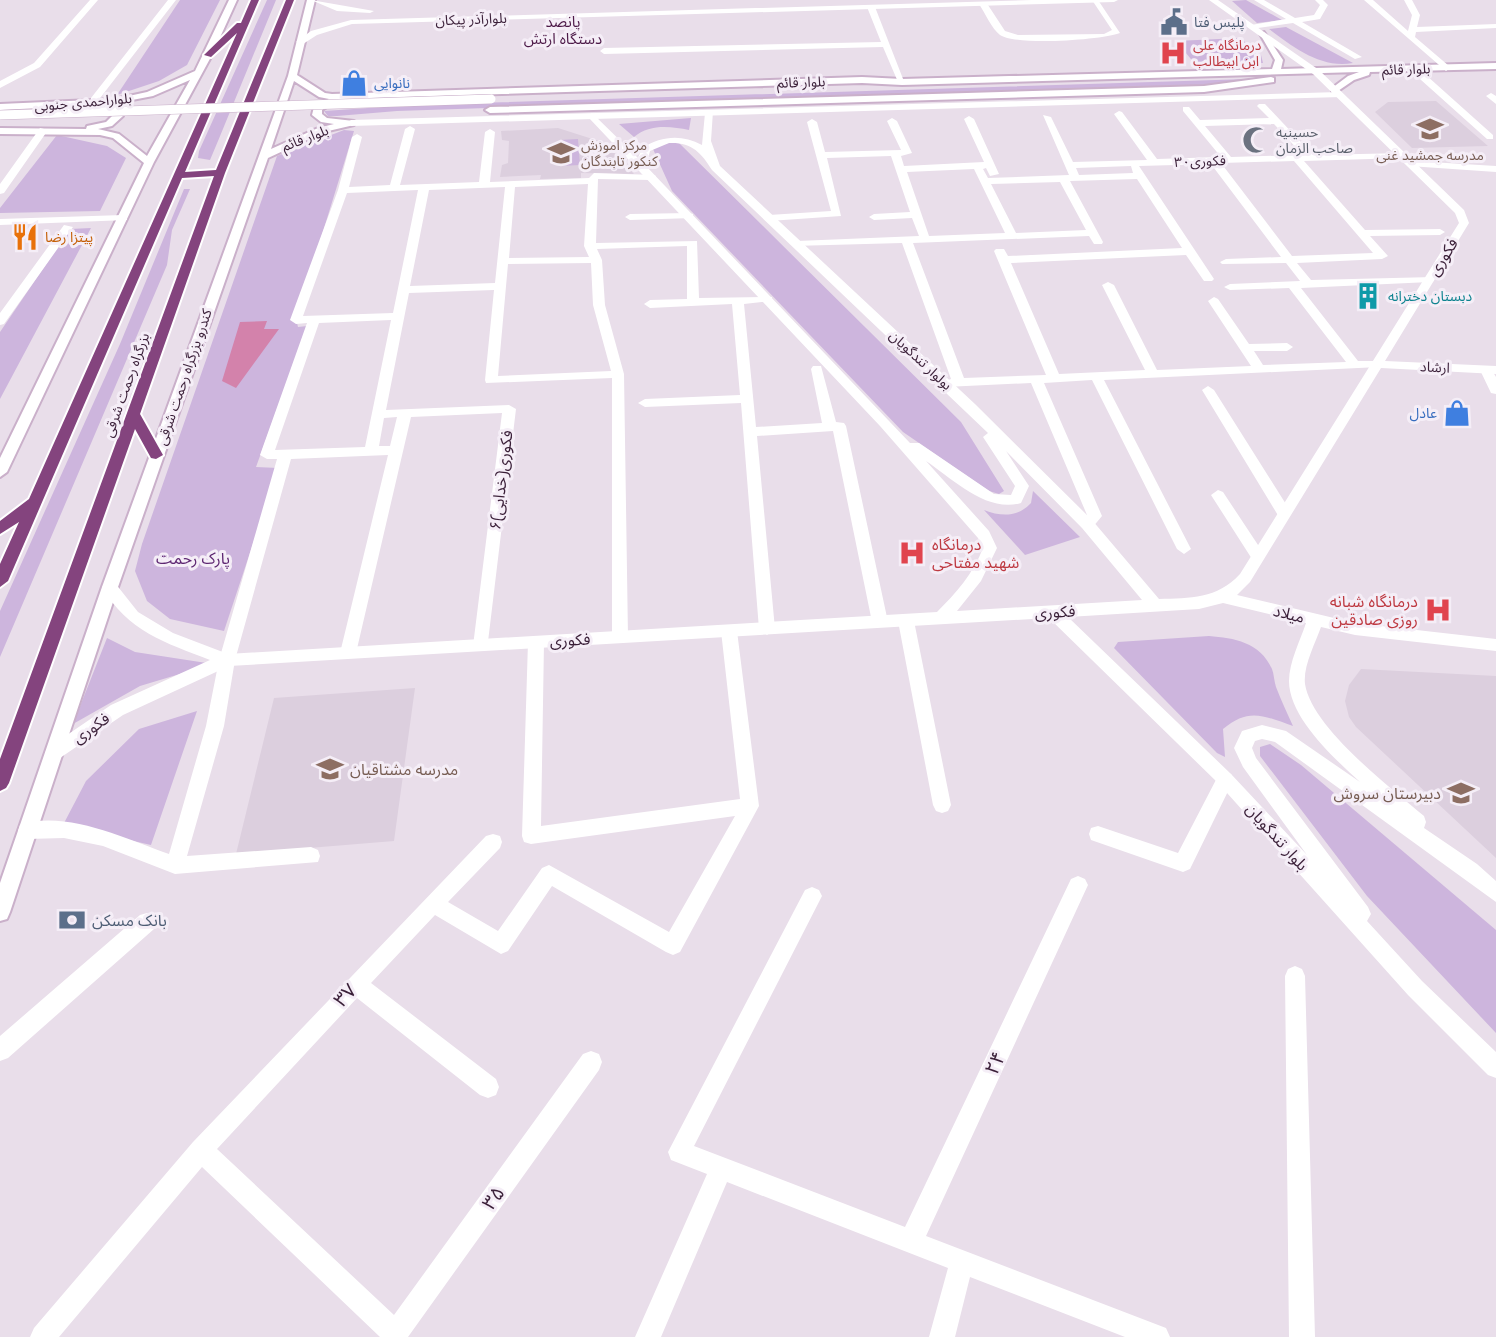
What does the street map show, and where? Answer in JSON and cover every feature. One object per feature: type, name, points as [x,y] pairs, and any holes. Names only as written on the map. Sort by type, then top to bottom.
[{"type":"highway","points":[[0,581],[255,0]]},
{"type":"highway","name":"بزرگراه رحمت شرقی","points":[[0,783],[220,173],[290,0]]},
{"type":"highway","points":[[208,55],[247,18]]},
{"type":"highway","points":[[177,176],[220,173]]},
{"type":"highway","points":[[133,414],[156,455]]},
{"type":"highway","points":[[0,529],[36,500]]},
{"type":"street","points":[[0,85],[37,65],[94,0]]},
{"type":"street","points":[[94,100],[172,0]]},
{"type":"street","points":[[0,472],[149,162],[208,55],[233,0]]},
{"type":"street","points":[[313,0],[353,12],[376,11]]},
{"type":"street","name":"کندرو بزرگراه رحمت شرقی","points":[[0,912],[156,455],[261,157],[292,76],[313,0]]},
{"type":"street","points":[[676,3],[776,0]]},
{"type":"street","name":"بلوارآذر پیکان","points":[[300,42],[314,33],[351,22],[750,11],[870,4],[983,4],[1021,1],[1114,0]]},
{"type":"street","name":"فکوری","points":[[54,753],[117,710],[227,660],[1155,606],[1199,603],[1225,598],[1245,578],[1257,555],[1464,223],[1460,212],[1413,164],[1316,72],[1213,0]]},
{"type":"street","points":[[1258,0],[1358,57]]},
{"type":"street","points":[[1254,27],[1317,17],[1324,5],[1319,0]]},
{"type":"street","points":[[1368,0],[1412,34],[1446,68]]},
{"type":"street","points":[[1408,0],[1416,15],[1412,34]]},
{"type":"street","points":[[745,1],[750,11]]},
{"type":"street","points":[[983,4],[1002,33],[1017,38],[1105,36],[1117,31],[1095,1]]},
{"type":"street","points":[[630,4],[664,3]]},
{"type":"street","points":[[0,115],[866,87],[902,82],[870,4]]},
{"type":"street","points":[[514,7],[514,18]]},
{"type":"street","points":[[351,22],[346,17],[353,12]]},
{"type":"street","points":[[1412,34],[1496,26]]},
{"type":"street","points":[[1263,34],[1279,60],[1276,72]]},
{"type":"street","points":[[604,51],[886,44]]},
{"type":"street","name":"بلوار قائم","points":[[292,76],[322,95],[353,96],[850,80],[902,82],[1496,66]]},
{"type":"street","points":[[1414,69],[1490,137]]},
{"type":"street","points":[[353,96],[325,104],[317,109],[317,115],[324,120],[351,123],[1337,93],[1351,78],[1375,70]]},
{"type":"street","name":"بلوار قائم","points":[[0,123],[1204,89],[1316,72]]},
{"type":"street","name":"بلواراحمدی جنوبی","points":[[0,107],[115,102],[150,94],[198,73]]},
{"type":"street","points":[[886,108],[913,98]]},
{"type":"street","points":[[69,130],[109,124],[118,116],[118,112],[113,109],[84,105]]},
{"type":"street","points":[[1262,106],[1310,157]]},
{"type":"street","points":[[1186,109],[1228,160]]},
{"type":"street","points":[[706,152],[704,140],[710,113]]},
{"type":"street","points":[[1119,114],[1154,162]]},
{"type":"street","points":[[592,116],[894,432],[984,535],[990,548],[984,567],[974,584],[941,618]]},
{"type":"street","points":[[1046,117],[1076,178]]},
{"type":"street","points":[[969,119],[996,181]]},
{"type":"street","points":[[821,155],[907,153],[892,121]]},
{"type":"street","points":[[1198,123],[1277,121]]},
{"type":"street","points":[[769,218],[837,214],[812,122]]},
{"type":"street","name":"بلوار قائم","points":[[261,157],[321,130],[351,123]]},
{"type":"street","points":[[394,189],[410,129]]},
{"type":"street","points":[[0,191],[43,130]]},
{"type":"street","points":[[0,131],[69,130],[116,136],[149,162]]},
{"type":"street","points":[[484,186],[490,132]]},
{"type":"street","points":[[357,137],[343,190],[296,320],[398,316]]},
{"type":"street","points":[[641,166],[645,150],[656,142],[677,139],[693,142],[706,152]]},
{"type":"street","name":"بولوار تندگویان","points":[[706,152],[716,168],[945,383],[1087,524],[1155,606]]},
{"type":"street","points":[[895,153],[925,239]]},
{"type":"street","name":"فکوری۳۰","points":[[1069,165],[1402,154]]},
{"type":"street","points":[[1226,262],[1382,256],[1296,158]]},
{"type":"street","points":[[1213,160],[1308,284]]},
{"type":"street","points":[[1131,163],[1208,279]]},
{"type":"street","points":[[1413,164],[1496,169]]},
{"type":"street","points":[[900,169],[990,165]]},
{"type":"street","points":[[977,166],[1012,236]]},
{"type":"street","points":[[983,181],[1140,176]]},
{"type":"street","points":[[620,637],[618,374],[599,305],[596,260],[590,246],[593,181],[594,177],[651,177]]},
{"type":"street","points":[[1064,178],[1106,255]]},
{"type":"street","points":[[343,190],[593,181]]},
{"type":"street","points":[[510,185],[491,380],[618,374]]},
{"type":"street","points":[[371,451],[424,188]]},
{"type":"street","points":[[874,217],[917,215]]},
{"type":"street","points":[[630,217],[689,216]]},
{"type":"street","points":[[0,222],[123,218]]},
{"type":"street","points":[[0,321],[68,227]]},
{"type":"street","points":[[1363,233],[1440,232]]},
{"type":"street","points":[[797,244],[1093,233]]},
{"type":"street","points":[[994,237],[1054,378]]},
{"type":"street","points":[[906,240],[959,382]]},
{"type":"street","points":[[590,246],[693,243],[693,302]]},
{"type":"street","points":[[1004,260],[1190,251]]},
{"type":"street","points":[[502,261],[596,260]]},
{"type":"street","points":[[1230,287],[1430,279]]},
{"type":"street","points":[[1292,284],[1355,365]]},
{"type":"street","points":[[1108,285],[1153,374]]},
{"type":"street","points":[[404,290],[500,286]]},
{"type":"street","points":[[650,304],[768,299]]},
{"type":"street","points":[[738,301],[767,629]]},
{"type":"street","points":[[1214,302],[1259,369]]},
{"type":"street","points":[[314,319],[267,455],[397,450]]},
{"type":"street","points":[[1245,348],[1287,347]]},
{"type":"street","name":"ارشاد","points":[[945,383],[1375,364],[1491,370]]},
{"type":"street","points":[[817,369],[834,426],[880,622]]},
{"type":"street","points":[[1491,370],[1496,390]]},
{"type":"street","points":[[1096,376],[1184,549]]},
{"type":"street","points":[[1036,379],[1095,516],[1087,524]]},
{"type":"street","points":[[1208,390],[1284,513]]},
{"type":"street","points":[[645,403],[747,399]]},
{"type":"street","points":[[894,432],[988,497],[1002,501],[1016,500],[1022,491],[1019,481],[970,407]]},
{"type":"street","name":"۶فکوری(خدایی)","points":[[379,414],[510,409],[481,646]]},
{"type":"street","points":[[348,653],[405,413]]},
{"type":"street","points":[[750,432],[834,426]]},
{"type":"street","points":[[175,865],[215,726],[227,660],[285,455]]},
{"type":"street","points":[[1218,495],[1257,555]]},
{"type":"street","name":"فکوری","points":[[110,587],[132,616],[167,637],[227,660]]},
{"type":"street","name":"میلاد","points":[[1225,598],[1355,629],[1496,645]]},
{"type":"street","name":"بلوار تندگویان","points":[[1053,612],[1225,779],[1415,988],[1496,1067]]},
{"type":"street","points":[[906,621],[942,805]]},
{"type":"street","points":[[1315,621],[1297,682],[1302,702],[1337,750],[1496,893]]},
{"type":"street","points":[[434,904],[501,944],[549,874],[673,945],[750,806],[729,631]]},
{"type":"street","points":[[536,642],[531,836],[750,806]]},
{"type":"street","points":[[1415,988],[1249,762],[1243,748],[1244,741],[1254,733],[1262,732],[1280,736],[1477,876]]},
{"type":"street","points":[[1098,834],[1183,863],[1225,779]]},
{"type":"street","points":[[27,831],[64,830],[103,838],[175,865],[311,856]]},
{"type":"street","name":"۳۷","points":[[43,1337],[201,1150],[356,984],[493,843]]},
{"type":"street","name":"۲۴","points":[[911,1241],[1078,885]]},
{"type":"street","points":[[812,896],[679,1152],[1156,1337]]},
{"type":"street","points":[[0,1050],[147,922]]},
{"type":"street","points":[[1295,976],[1302,1337]]},
{"type":"street","points":[[356,984],[488,1087]]},
{"type":"street","name":"۳۵","points":[[394,1335],[591,1062]]},
{"type":"street","points":[[201,1150],[394,1335]]},
{"type":"street","points":[[648,1337],[722,1168]]},
{"type":"street","points":[[942,1337],[962,1262]]},
{"type":"shaded area","name":"مدرسه جمشید غنی","points":[[1436,101],[1488,146],[1412,148],[1375,112],[1388,102]]},
{"type":"shaded area","name":"مرکز اموزش کنکور تابندگان","points":[[558,128],[605,143],[634,174],[581,173],[581,178],[540,179],[541,175],[500,177],[502,165],[508,163],[509,141],[502,140],[501,131]]},
{"type":"shaded area","points":[[267,321],[264,329],[279,329],[236,388],[222,381],[240,322]]},
{"type":"shaded area","name":"دبیرستان سروش","points":[[1361,669],[1496,676],[1496,858],[1356,727],[1349,717],[1345,701],[1349,685]]},
{"type":"shaded area","name":"مدرسه مشتاقیان","points":[[415,688],[394,841],[236,854],[274,698]]},
{"type":"green space","points":[[180,0],[220,0],[187,65],[159,81],[117,95]]},
{"type":"green space","points":[[267,0],[276,0],[210,160],[198,158],[199,151]]},
{"type":"green space","points":[[1246,0],[1282,20],[1257,23],[1232,1]]},
{"type":"green space","points":[[1286,27],[1353,63],[1341,64],[1319,60],[1269,29]]},
{"type":"green space","points":[[1240,38],[1261,55],[1263,63],[1195,64],[1176,41]]},
{"type":"green space","points":[[1248,79],[1230,84],[397,111],[337,116],[328,116],[324,111],[413,105]]},
{"type":"green space","points":[[691,118],[689,130],[653,128],[634,137],[619,124]]},
{"type":"green space","name":"پارک رحمت","points":[[344,130],[354,131],[296,319],[298,327],[307,326],[256,467],[278,468],[224,631],[170,619],[147,601],[135,571],[142,544],[277,156]]},
{"type":"green space","points":[[57,135],[107,146],[126,158],[100,211],[0,213],[0,208]]},
{"type":"green space","points":[[578,139],[580,165],[561,166],[560,140]]},
{"type":"green space","points":[[678,142],[961,422],[1004,491],[999,494],[989,491],[903,432],[672,191],[653,149],[661,144]]},
{"type":"green space","points":[[184,189],[190,189],[172,230],[167,265],[0,657],[0,611],[120,344]]},
{"type":"green space","points":[[91,228],[0,399],[0,332],[70,229]]},
{"type":"green space","points":[[1033,491],[1080,537],[1025,555],[984,510],[1003,515],[1021,511],[1031,503]]},
{"type":"green space","points":[[1209,636],[1237,640],[1261,653],[1272,669],[1276,687],[1293,726],[1257,716],[1249,716],[1232,722],[1223,729],[1225,757],[1217,753],[1114,648],[1118,642]]},
{"type":"green space","points":[[107,638],[135,652],[213,664],[140,686],[73,724]]},
{"type":"green space","points":[[197,711],[151,845],[63,825],[86,781],[139,729]]},
{"type":"green space","points":[[1270,744],[1301,765],[1496,930],[1496,1033],[1367,896],[1260,756],[1260,747]]},
{"type":"place","name":"پلیس فتا","points":[[1174,22]]},
{"type":"place","name":"درمانگاه علی ابن ابیطالب","points":[[1173,53]]},
{"type":"place","name":"نانوایی","points":[[354,83]]},
{"type":"place","name":"مدرسه جمشید غنی","points":[[1430,129]]},
{"type":"place","name":"حسینیه صاحب الزمان","points":[[1256,140]]},
{"type":"place","name":"مرکز اموزش کنکور تابندگان","points":[[561,153]]},
{"type":"place","name":"پیتزا رضا","points":[[25,237]]},
{"type":"place","name":"دبستان دخترانه","points":[[1368,296]]},
{"type":"place","name":"عادل","points":[[1457,413]]},
{"type":"place","name":"درمانگاه شهید مفتاحی","points":[[912,553]]},
{"type":"place","name":"درمانگاه شبانه روزی صادقین","points":[[1438,610]]},
{"type":"place","name":"مدرسه مشتاقیان","points":[[330,769]]},
{"type":"place","name":"دبیرستان سروش","points":[[1461,793]]},
{"type":"place","name":"بانک مسکن","points":[[72,920]]},
{"type":"district","name":"پانصد دستگاه ارتش","points":[[563,30]]}]
